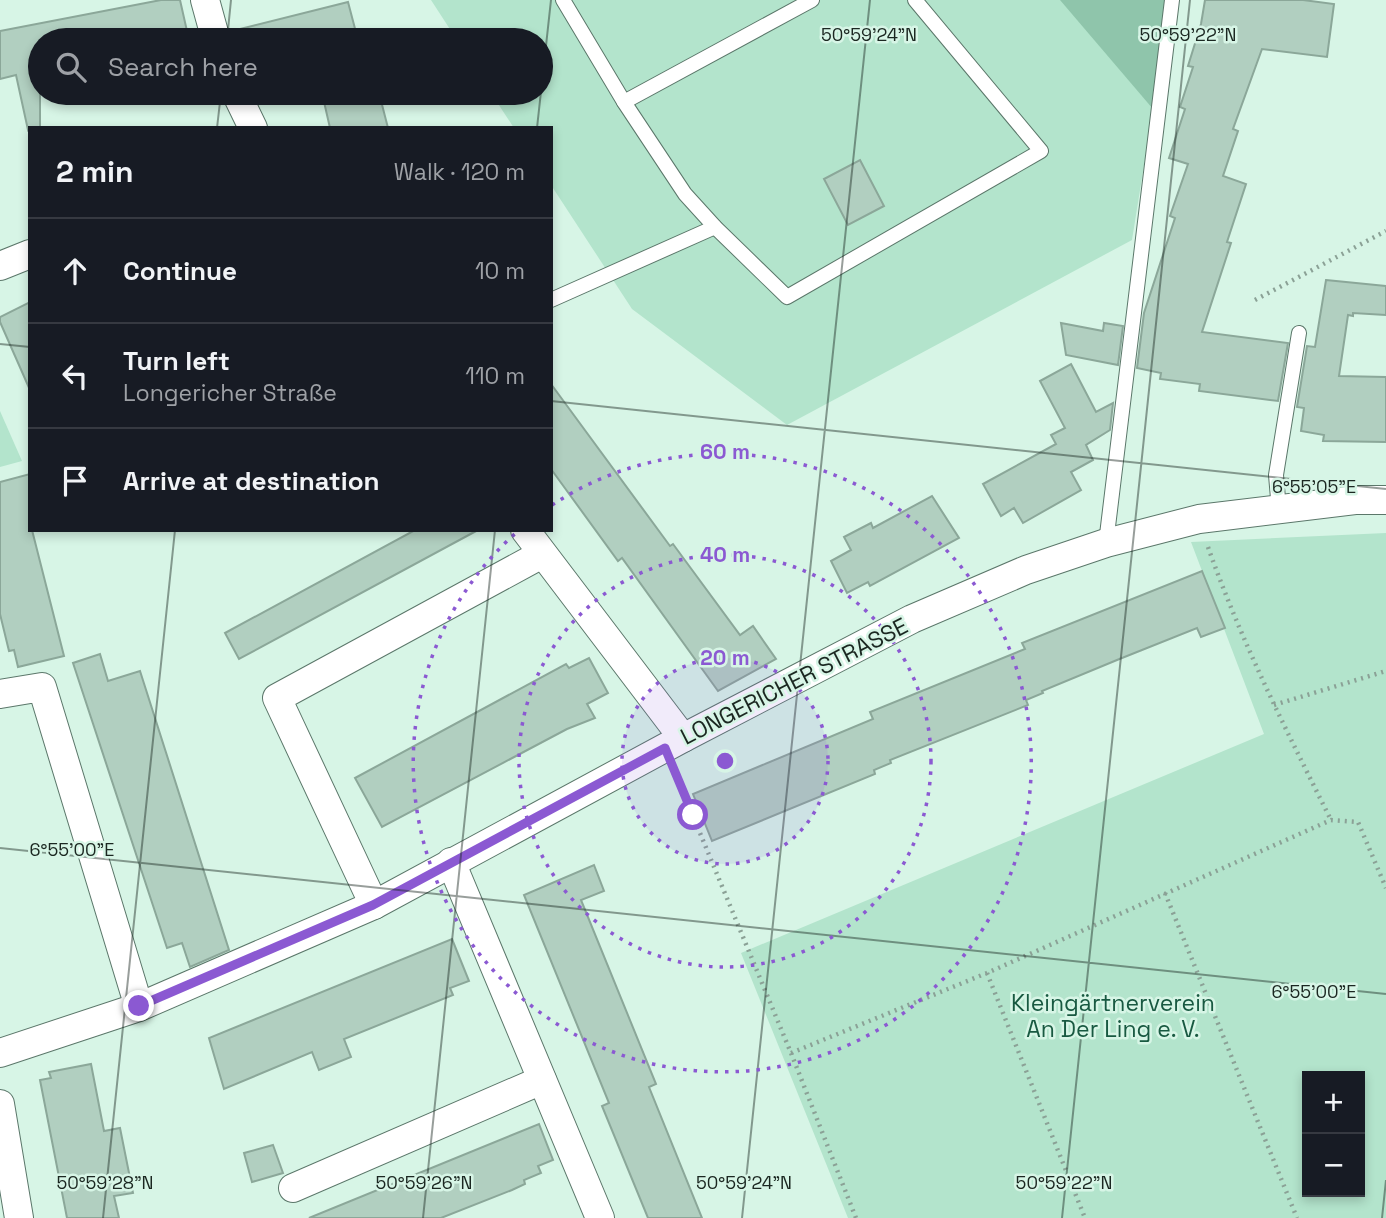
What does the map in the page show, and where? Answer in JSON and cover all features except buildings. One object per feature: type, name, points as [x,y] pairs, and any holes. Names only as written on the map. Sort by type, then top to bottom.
[{"type":"street","points":[[205,0],[213,28]]},
{"type":"street","points":[[242,105],[252,126]]},
{"type":"street","points":[[0,266],[28,255]]},
{"type":"street","name":"LONGERICHER STRASSE","points":[[0,1053],[139,1006],[373,905],[912,619],[1026,570],[1106,543],[1199,519],[1356,500],[1386,500]]},
{"type":"street","points":[[526,532],[674,743]]},
{"type":"street","points":[[373,905],[277,698],[542,554]]},
{"type":"street","points":[[0,694],[42,687],[139,1006]]},
{"type":"street","points":[[451,862],[600,1218]]},
{"type":"street","points":[[293,1188],[542,1080]]},
{"type":"street","points":[[0,1104],[19,1218]]},
{"type":"lane","points":[[563,0],[624,102],[685,194],[715,228],[787,297],[1041,151],[915,0]]},
{"type":"lane","points":[[624,102],[812,0]]},
{"type":"lane","points":[[1106,543],[1172,0]]},
{"type":"lane","points":[[553,299],[715,228]]},
{"type":"lane","points":[[1279,510],[1276,475],[1299,334]]},
{"type":"path","points":[[1255,300],[1386,231]]},
{"type":"path","points":[[1199,519],[1225,596],[1273,705],[1331,820]]},
{"type":"path","points":[[1273,705],[1386,671]]},
{"type":"path","points":[[674,743],[856,1218]]},
{"type":"path","points":[[791,1053],[987,973],[1331,820],[1359,822],[1386,888]]},
{"type":"path","points":[[1164,893],[1297,1218]]},
{"type":"path","points":[[987,973],[1085,1218]]},
{"type":"green space","points":[[431,0],[1166,0],[1153,109],[1132,240],[787,425],[632,309],[553,188],[553,126],[513,126],[499,105],[553,105],[553,28],[449,28]]},
{"type":"green space","points":[[1060,0],[1166,0],[1153,109]]},
{"type":"green space","points":[[0,411],[22,461],[0,467]]},
{"type":"green space","name":"Kleingärtnerverein An Der Ling e. V.","points":[[1386,533],[1386,1218],[848,1218],[741,953],[1264,734],[1191,542]]},
{"type":"route","points":[[139,1006],[373,905],[665,748],[693,815]]}]
